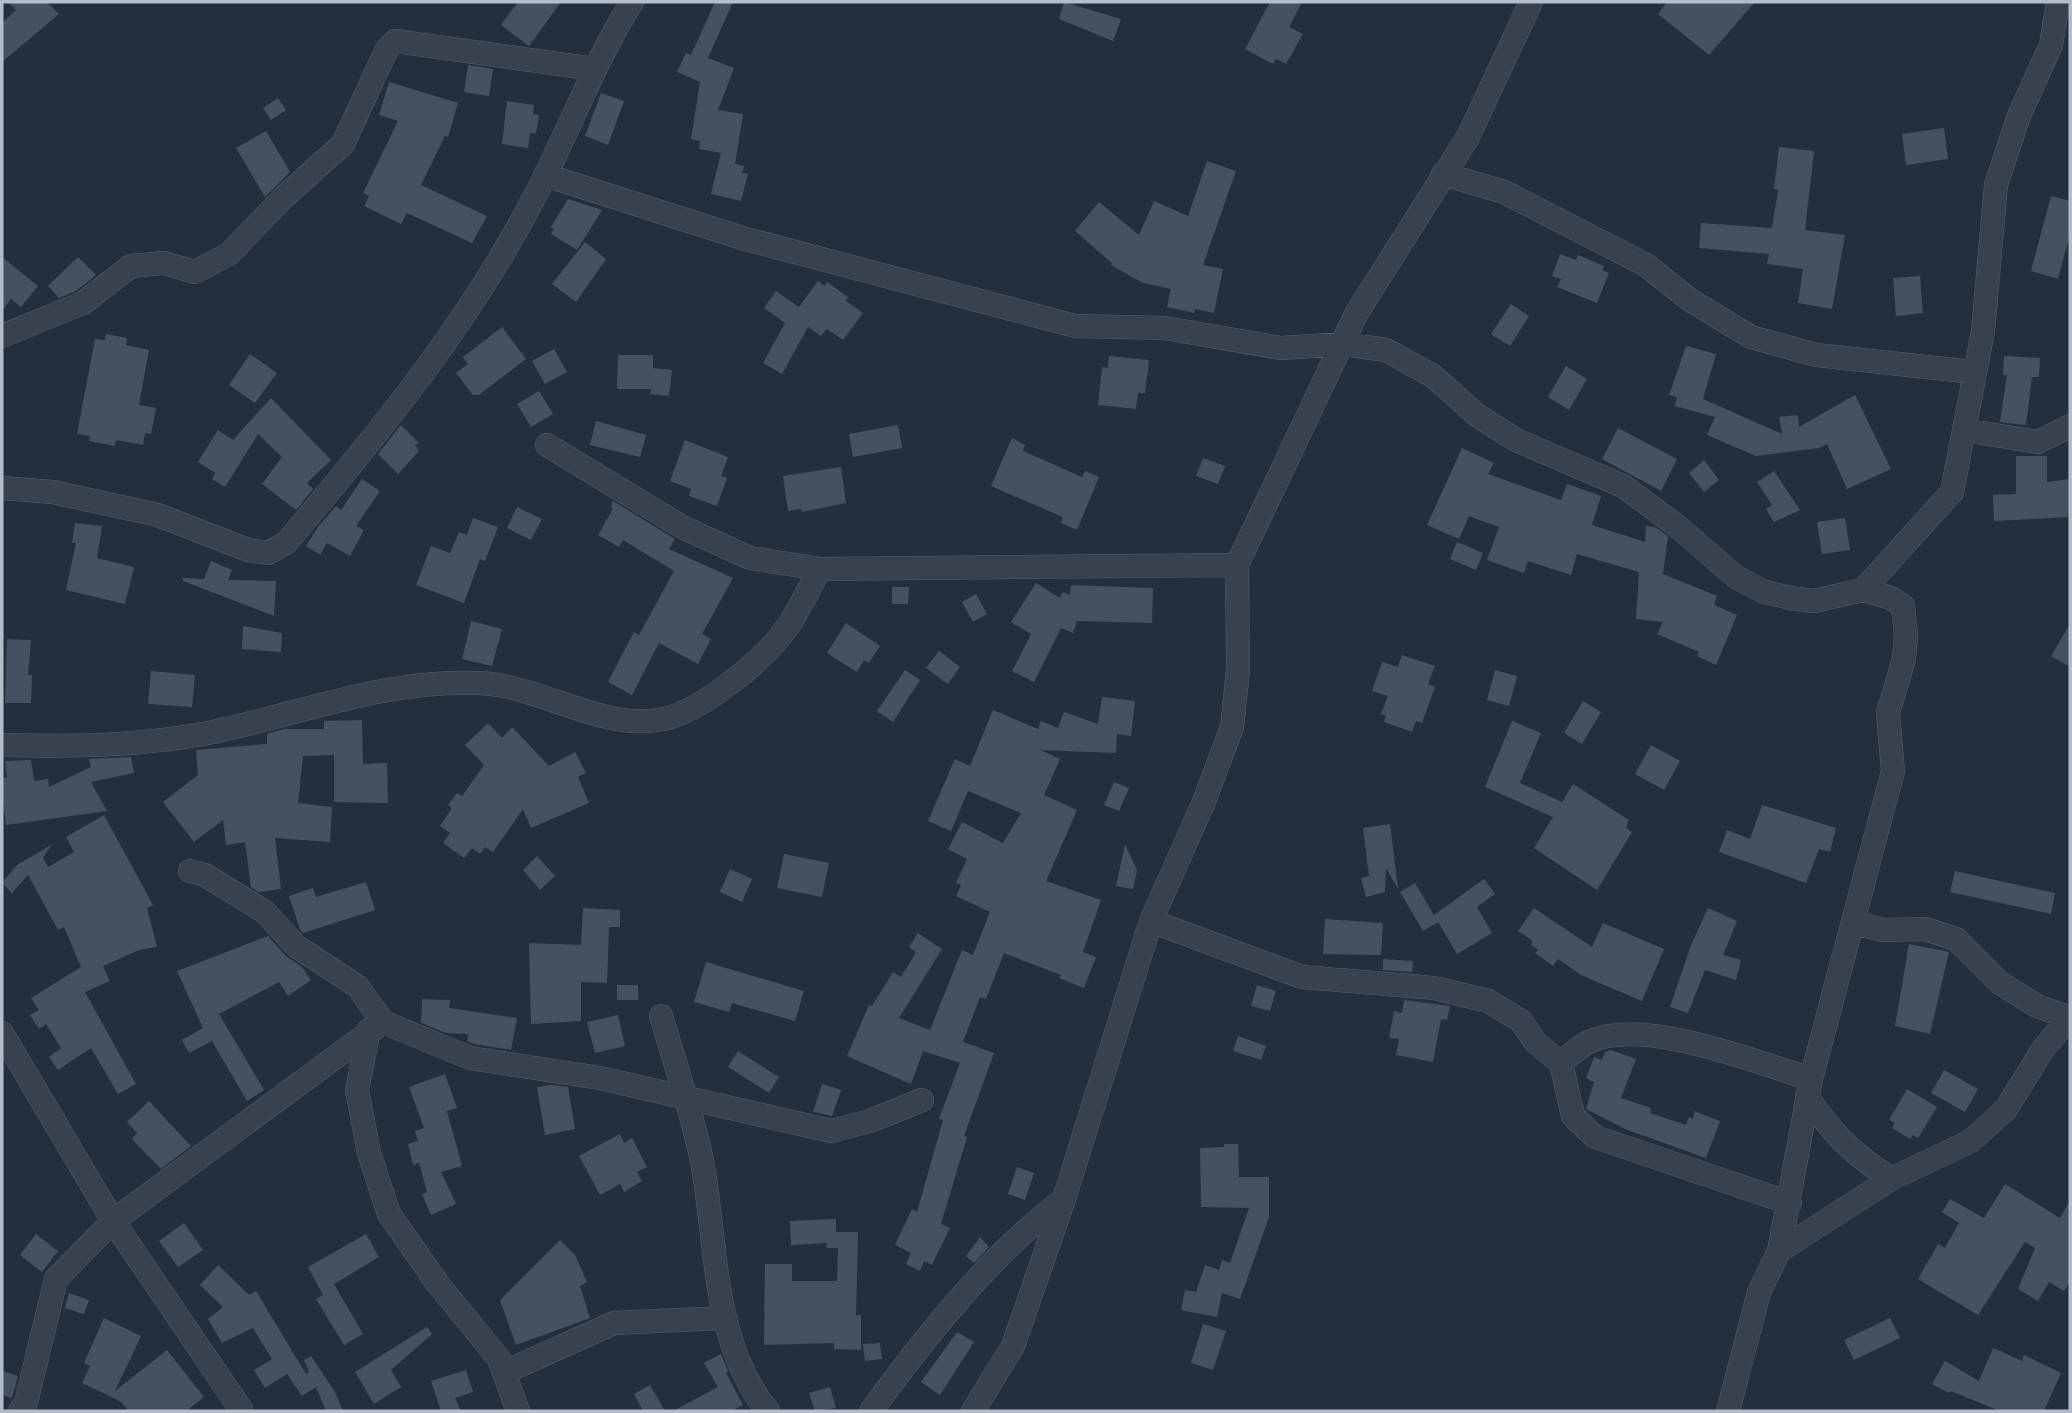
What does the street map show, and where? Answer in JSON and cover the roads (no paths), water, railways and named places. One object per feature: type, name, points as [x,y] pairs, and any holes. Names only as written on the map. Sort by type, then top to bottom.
[{"type":"street","points":[[2,488],[53,492],[158,515],[248,550],[268,553],[286,543],[366,448],[458,326],[545,174],[595,69],[632,2]]},
{"type":"street","points":[[973,1411],[1013,1346],[1064,1199],[1151,921],[1208,791],[1232,727],[1238,670],[1237,565],[1356,314],[1468,137],[1531,2]]},
{"type":"street","points":[[1863,590],[1952,492],[1983,331],[1996,185],[2018,118],[2051,45],[2058,2]]},
{"type":"street","points":[[2,337],[83,303],[131,266],[164,263],[195,272],[229,254],[284,197],[343,144],[386,51],[395,41],[595,69]]},
{"type":"street","points":[[545,174],[742,238],[1075,326],[1165,328],[1280,348],[1344,344],[1385,350],[1433,376],[1478,416],[1516,440],[1623,486],[1677,526],[1736,577],[1762,591],[1814,601],[1863,590],[1891,598],[1903,606],[1906,635],[1903,659],[1888,713],[1893,771],[1809,1088],[1790,1203],[1779,1251],[1759,1292],[1728,1411]]},
{"type":"street","points":[[1443,174],[1504,192],[1588,238],[1646,265],[1690,300],[1751,337],[1816,355],[1973,372]]},
{"type":"street","points":[[1964,430],[2038,442],[2070,426]]},
{"type":"street","points":[[547,445],[684,528],[750,558],[820,569],[1237,565]]},
{"type":"street","points":[[2,745],[82,747],[207,733],[333,700],[461,682],[521,688],[604,716],[641,721],[665,719],[724,689],[783,634],[820,569]]},
{"type":"street","points":[[190,871],[205,875],[265,912],[296,946],[358,986],[376,1026],[357,1090],[369,1153],[389,1214],[438,1284],[499,1359],[517,1411]]},
{"type":"street","points":[[1151,921],[1302,977],[1434,988],[1488,1001],[1521,1021],[1536,1043],[1561,1062],[1573,1116],[1595,1137],[1790,1203]]},
{"type":"street","points":[[1779,1251],[1891,1179],[1971,1141],[2006,1109],[2043,1049],[2070,1018],[2037,1006],[2000,984],[1956,939],[1925,929],[1883,930],[1854,923]]},
{"type":"street","points":[[661,1016],[701,1160],[723,1318],[736,1354],[768,1411]]},
{"type":"street","points":[[376,1026],[470,1058],[600,1079],[686,1100],[775,1116],[831,1131],[870,1121],[922,1100]]},
{"type":"street","points":[[20,1411],[26,1403],[56,1279],[113,1221],[376,1026]]},
{"type":"street","points":[[1561,1062],[1588,1042],[1648,1034],[1706,1046],[1809,1088],[1830,1132],[1858,1157],[1891,1179]]},
{"type":"street","points":[[2,1035],[113,1221],[242,1411]]},
{"type":"street","points":[[871,1411],[928,1333],[1035,1220],[1064,1199]]},
{"type":"street","points":[[505,1372],[614,1323],[723,1318]]}]
